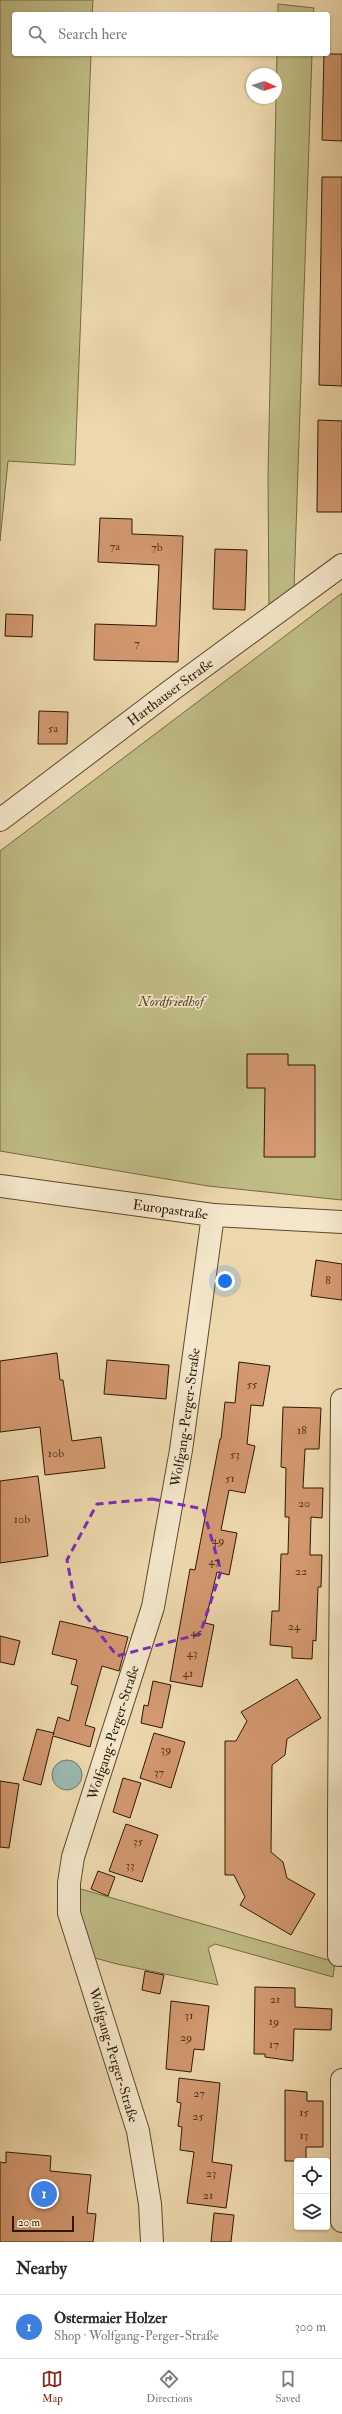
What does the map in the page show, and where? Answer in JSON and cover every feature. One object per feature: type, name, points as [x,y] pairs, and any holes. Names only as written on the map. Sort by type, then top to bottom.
[{"type":"street","name":"Harthauser Straße","points":[[0,820],[173,689],[342,566]]},
{"type":"street","name":"Europastraße","points":[[0,1186],[213,1215],[342,1222]]},
{"type":"street","name":"Wolfgang-Perger-Straße","points":[[152,2242],[150,2204],[138,2132],[69,1913],[69,1882],[73,1857],[153,1607],[181,1450],[213,1215]]},
{"type":"street","points":[[339,1955],[342,1400]]},
{"type":"street","points":[[342,2080],[342,2221]]},
{"type":"highlighted area","points":[[152,1499],[203,1509],[221,1571],[200,1634],[117,1656],[75,1602],[67,1560],[97,1504]]},
{"type":"green space","points":[[0,0],[93,0],[92,12],[12,12],[12,56],[91,56],[75,465],[8,461],[0,541]]},
{"type":"green space","points":[[278,4],[314,8],[313,12],[278,12]]},
{"type":"green space","points":[[277,56],[312,56],[294,589],[269,609],[268,476],[276,104],[282,104],[282,68],[277,68]]},
{"type":"green space","name":"Nordfriedhof","points":[[342,593],[342,1200],[208,1186],[0,1151],[0,851]]},
{"type":"green space","points":[[74,1887],[335,1962],[333,1977],[215,1944],[208,1948],[218,1985],[95,1958],[92,1954],[78,1911]]},
{"type":"water","points":[[67,1760],[73,1761],[81,1769],[81,1781],[73,1789],[67,1790],[61,1789],[53,1781],[52,1775],[53,1769],[61,1761]]},
{"type":"building","points":[[330,54],[342,54],[342,141],[322,140],[324,56],[330,56]]},
{"type":"building","points":[[322,177],[342,177],[342,386],[319,385]]},
{"type":"building","points":[[318,420],[342,421],[342,512],[317,512]]},
{"type":"building","points":[[100,518],[132,519],[132,534],[183,536],[178,662],[94,660],[95,624],[156,626],[159,565],[98,562]]},
{"type":"building","points":[[215,549],[247,550],[245,610],[213,609]]},
{"type":"building","points":[[6,614],[33,615],[32,637],[5,636]]},
{"type":"building","points":[[39,711],[68,712],[67,744],[38,744]]},
{"type":"building","points":[[247,1054],[288,1054],[288,1065],[315,1065],[315,1157],[264,1157],[265,1088],[247,1088]]},
{"type":"building","points":[[316,1260],[342,1264],[342,1300],[311,1296]]},
{"type":"building","points":[[57,1353],[60,1380],[63,1380],[72,1441],[101,1437],[105,1468],[45,1475],[40,1427],[0,1432],[0,1361]]},
{"type":"building","points":[[107,1360],[169,1365],[166,1399],[104,1394]]},
{"type":"building","points":[[239,1362],[270,1366],[263,1406],[251,1405],[247,1444],[255,1446],[245,1493],[229,1490],[221,1530],[237,1533],[229,1575],[217,1572],[205,1623],[214,1625],[202,1687],[170,1681],[190,1569],[195,1570],[221,1439],[225,1402],[235,1403]]},
{"type":"building","points":[[283,1407],[321,1408],[319,1449],[305,1449],[303,1488],[323,1488],[322,1518],[311,1517],[310,1555],[322,1555],[321,1587],[318,1587],[316,1641],[313,1640],[312,1659],[292,1658],[292,1647],[270,1645],[272,1611],[279,1611],[281,1554],[288,1554],[289,1517],[285,1517],[286,1468],[281,1467]]},
{"type":"building","points":[[38,1476],[48,1556],[0,1563],[0,1481]]},
{"type":"building","points":[[60,1621],[128,1637],[119,1671],[102,1666],[85,1725],[95,1728],[90,1747],[53,1736],[41,1785],[23,1780],[37,1729],[54,1733],[58,1717],[69,1721],[78,1686],[71,1684],[77,1660],[52,1654]]},
{"type":"building","points":[[0,1636],[20,1641],[14,1665],[0,1662]]},
{"type":"building","points":[[297,1679],[321,1718],[287,1739],[285,1755],[272,1765],[271,1852],[283,1862],[287,1878],[315,1894],[291,1935],[240,1905],[245,1897],[234,1875],[225,1875],[225,1741],[236,1741],[247,1721],[241,1712]]},
{"type":"building","points":[[153,1681],[171,1685],[162,1728],[141,1723],[144,1705],[148,1706]]},
{"type":"building","points":[[154,1733],[185,1742],[171,1788],[140,1778]]},
{"type":"building","points":[[123,1778],[141,1783],[130,1818],[113,1812]]},
{"type":"building","points":[[0,1781],[19,1784],[9,1848],[0,1847]]},
{"type":"building","points":[[126,1824],[158,1835],[142,1882],[109,1871]]},
{"type":"building","points":[[98,1871],[115,1877],[108,1896],[91,1889]]},
{"type":"building","points":[[145,1971],[164,1975],[160,1994],[142,1990]]},
{"type":"building","points":[[255,1987],[295,1988],[295,2007],[332,2009],[331,2030],[294,2029],[293,2061],[265,2057],[265,2054],[254,2054]]},
{"type":"building","points":[[171,2001],[209,2006],[204,2050],[194,2049],[191,2072],[166,2069]]},
{"type":"building","points":[[179,2078],[220,2083],[212,2162],[232,2165],[226,2208],[187,2203],[194,2152],[180,2150],[182,2127],[178,2126],[181,2103],[177,2102]]},
{"type":"building","points":[[285,2090],[307,2092],[307,2101],[323,2101],[323,2147],[306,2147],[306,2158],[294,2158],[294,2161],[285,2161]]},
{"type":"building","points":[[6,2152],[51,2156],[50,2171],[91,2175],[87,2213],[96,2214],[93,2242],[0,2242],[0,2162],[6,2163]]},
{"type":"building","points":[[214,2213],[234,2215],[231,2242],[211,2242]]},
{"type":"place","name":"Ostermaier Holzer","points":[[44,2194]]}]
